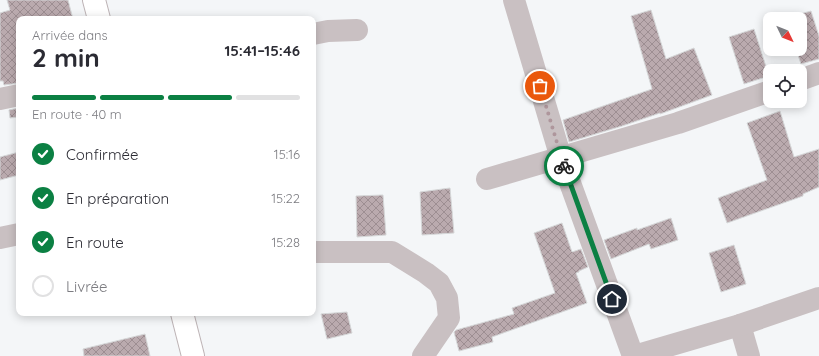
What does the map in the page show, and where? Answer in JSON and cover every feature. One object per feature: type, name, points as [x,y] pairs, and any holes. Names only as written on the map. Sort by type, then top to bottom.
[{"type":"main road","points":[[94,0],[98,16]]},
{"type":"main road","points":[[183,316],[193,356]]},
{"type":"street","points":[[514,0],[561,158],[633,356],[740,326],[819,298]]},
{"type":"street","points":[[316,33],[328,31],[357,30]]},
{"type":"street","points":[[807,77],[819,73]]},
{"type":"street","points":[[487,179],[678,123],[763,93]]},
{"type":"street","points":[[0,99],[16,96]]},
{"type":"street","points":[[0,238],[16,235]]},
{"type":"street","points":[[316,252],[392,252],[439,283],[447,298],[449,318],[423,356]]},
{"type":"street","points":[[740,326],[750,356]]},
{"type":"building","points":[[7,0],[68,0],[72,16],[16,16],[16,83],[4,85],[3,81],[0,81],[0,13],[10,10]]},
{"type":"building","points":[[651,10],[666,59],[694,48],[712,95],[660,114],[569,142],[563,120],[652,89],[631,16]]},
{"type":"building","points":[[811,11],[819,36],[819,59],[801,64],[798,56],[807,56],[807,12]]},
{"type":"building","points":[[754,29],[765,64],[763,64],[763,78],[744,84],[729,37]]},
{"type":"building","points":[[16,109],[16,117],[10,118],[9,110]]},
{"type":"building","points":[[780,111],[794,157],[819,149],[819,187],[803,194],[803,196],[727,223],[718,198],[767,180],[747,123]]},
{"type":"building","points":[[16,153],[16,176],[0,180],[0,157]]},
{"type":"building","points":[[450,188],[454,233],[422,235],[420,192]]},
{"type":"building","points":[[383,195],[386,235],[357,237],[356,196]]},
{"type":"building","points":[[671,218],[678,240],[651,249],[649,244],[611,259],[604,240]]},
{"type":"building","points":[[562,223],[572,252],[581,249],[588,267],[576,273],[587,303],[492,337],[493,342],[459,351],[454,332],[456,330],[514,314],[512,308],[555,293],[534,233]]},
{"type":"building","points":[[734,245],[746,284],[721,292],[709,253]]},
{"type":"building","points":[[347,312],[352,333],[327,339],[321,314]]},
{"type":"building","points":[[145,334],[150,356],[84,356],[83,349]]},
{"type":"way so far","points":[[540,86],[564,166]]},
{"type":"route","points":[[564,166],[612,299]]}]
